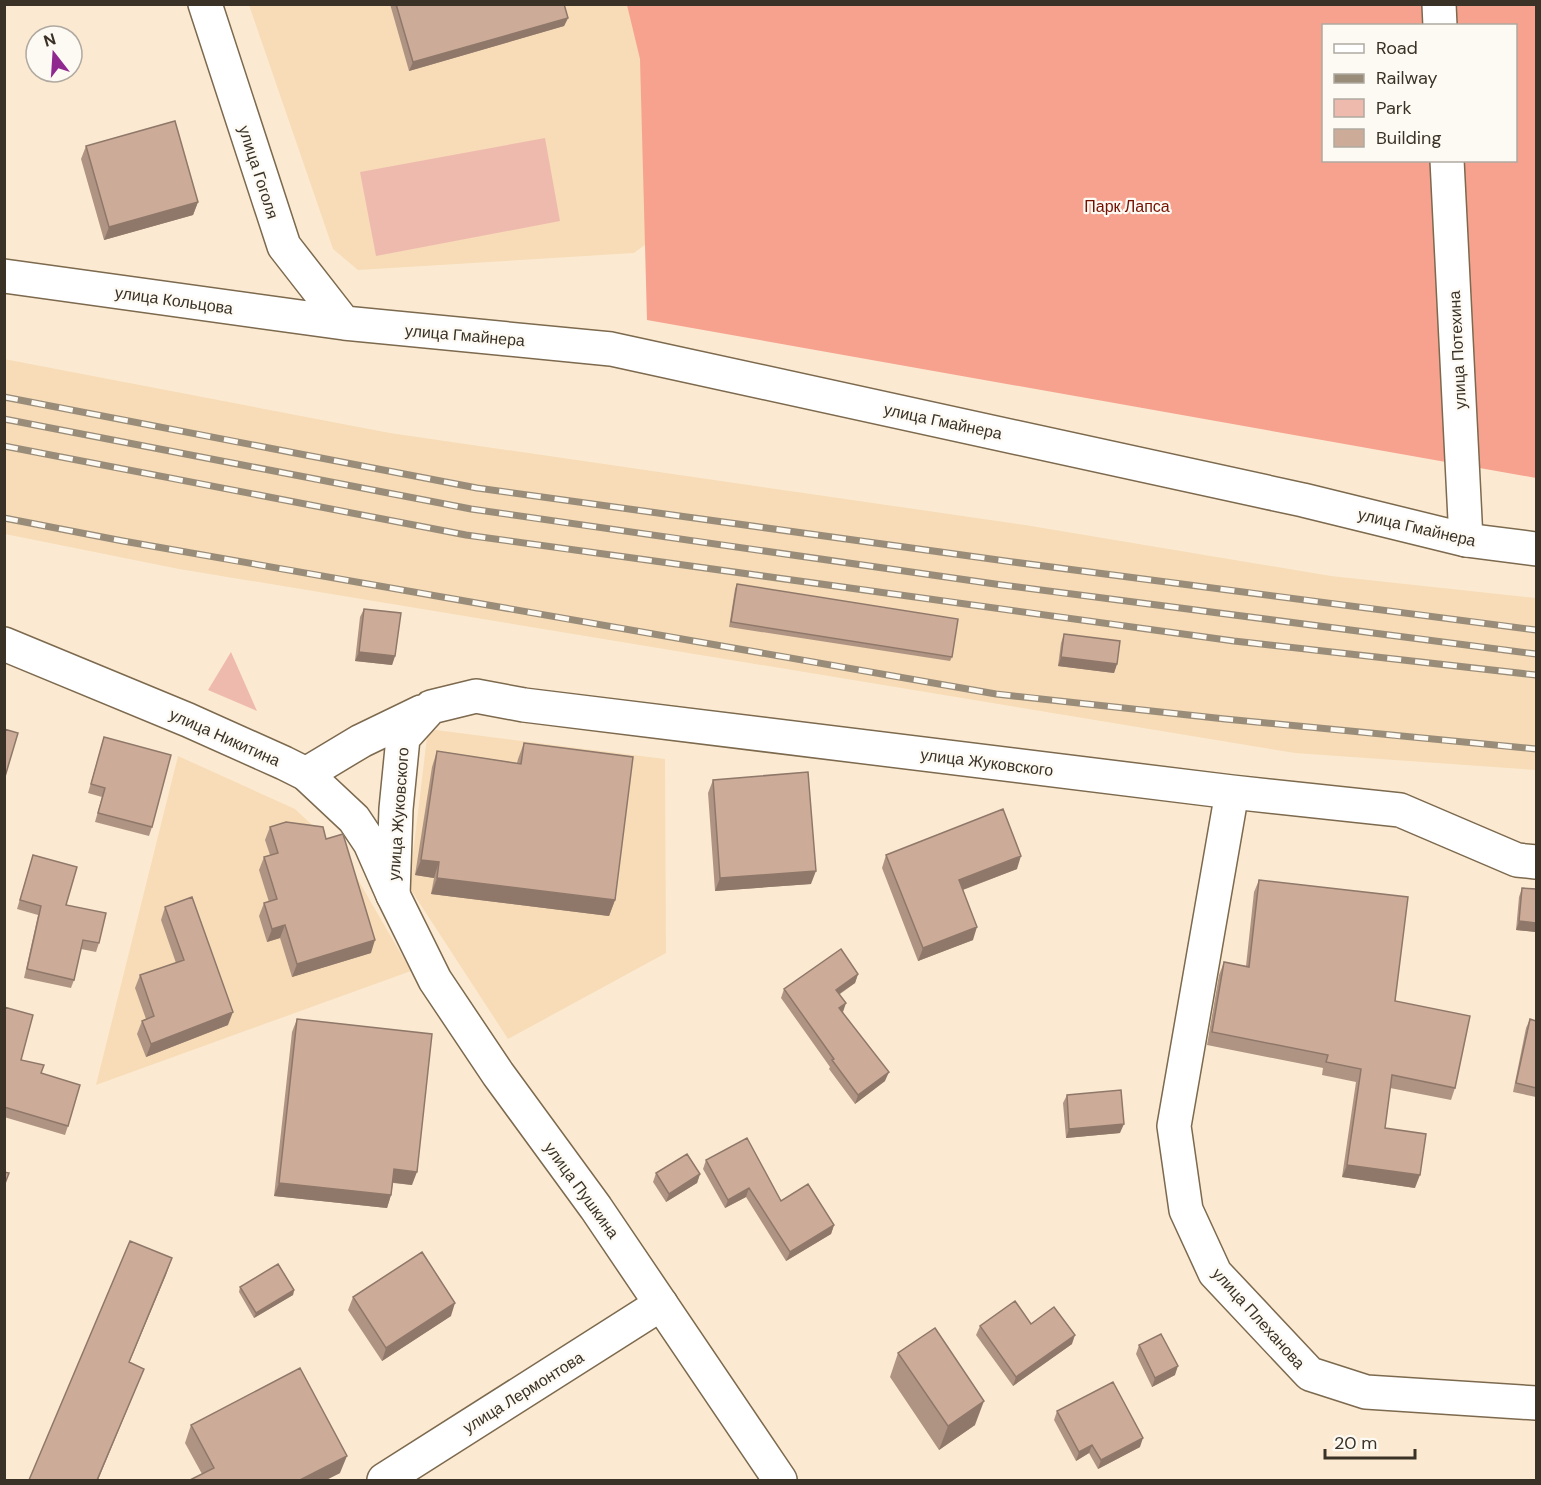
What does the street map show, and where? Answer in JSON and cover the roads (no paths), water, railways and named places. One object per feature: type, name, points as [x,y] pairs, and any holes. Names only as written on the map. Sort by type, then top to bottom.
[{"type":"street","name":"улица Гоголя","points":[[205,4],[284,246],[344,323]]},
{"type":"street","points":[[1439,4],[1440,24]]},
{"type":"street","name":"улица Потехина","points":[[1447,162],[1466,540]]},
{"type":"street","name":"улица Кольцова","points":[[4,276],[344,323]]},
{"type":"street","name":"улица Гмайнера","points":[[344,323],[612,349],[1291,497],[1466,540],[1536,549]]},
{"type":"street","name":"улица Никитина","points":[[4,644],[244,744],[306,774],[354,819],[370,843],[393,895]]},
{"type":"street","name":"улица Жуковского","points":[[306,774],[360,741],[431,707],[476,696],[524,705],[1232,792],[1400,810],[1517,860],[1536,862]]},
{"type":"street","name":"улица Жуковского","points":[[393,895],[396,809],[403,738],[431,707]]},
{"type":"street","name":"улица Плеханова","points":[[1232,792],[1174,1126],[1186,1210],[1215,1273],[1310,1374],[1366,1392],[1536,1403]]},
{"type":"street","name":"улица Пушкина","points":[[393,895],[435,980],[498,1074],[596,1208],[780,1480]]},
{"type":"street","name":"улица Лермонтова","points":[[384,1480],[661,1304]]},
{"type":"railway","points":[[4,397],[477,488],[1013,562],[1536,630]]},
{"type":"railway","points":[[4,419],[471,509],[1002,585],[1536,654]]},
{"type":"railway","points":[[4,446],[466,535],[1234,641],[1536,675]]},
{"type":"railway","points":[[4,518],[123,541],[996,694],[1536,749]]},
{"type":"park label","name":"Парк Лапса","points":[[1127,206]]}]
